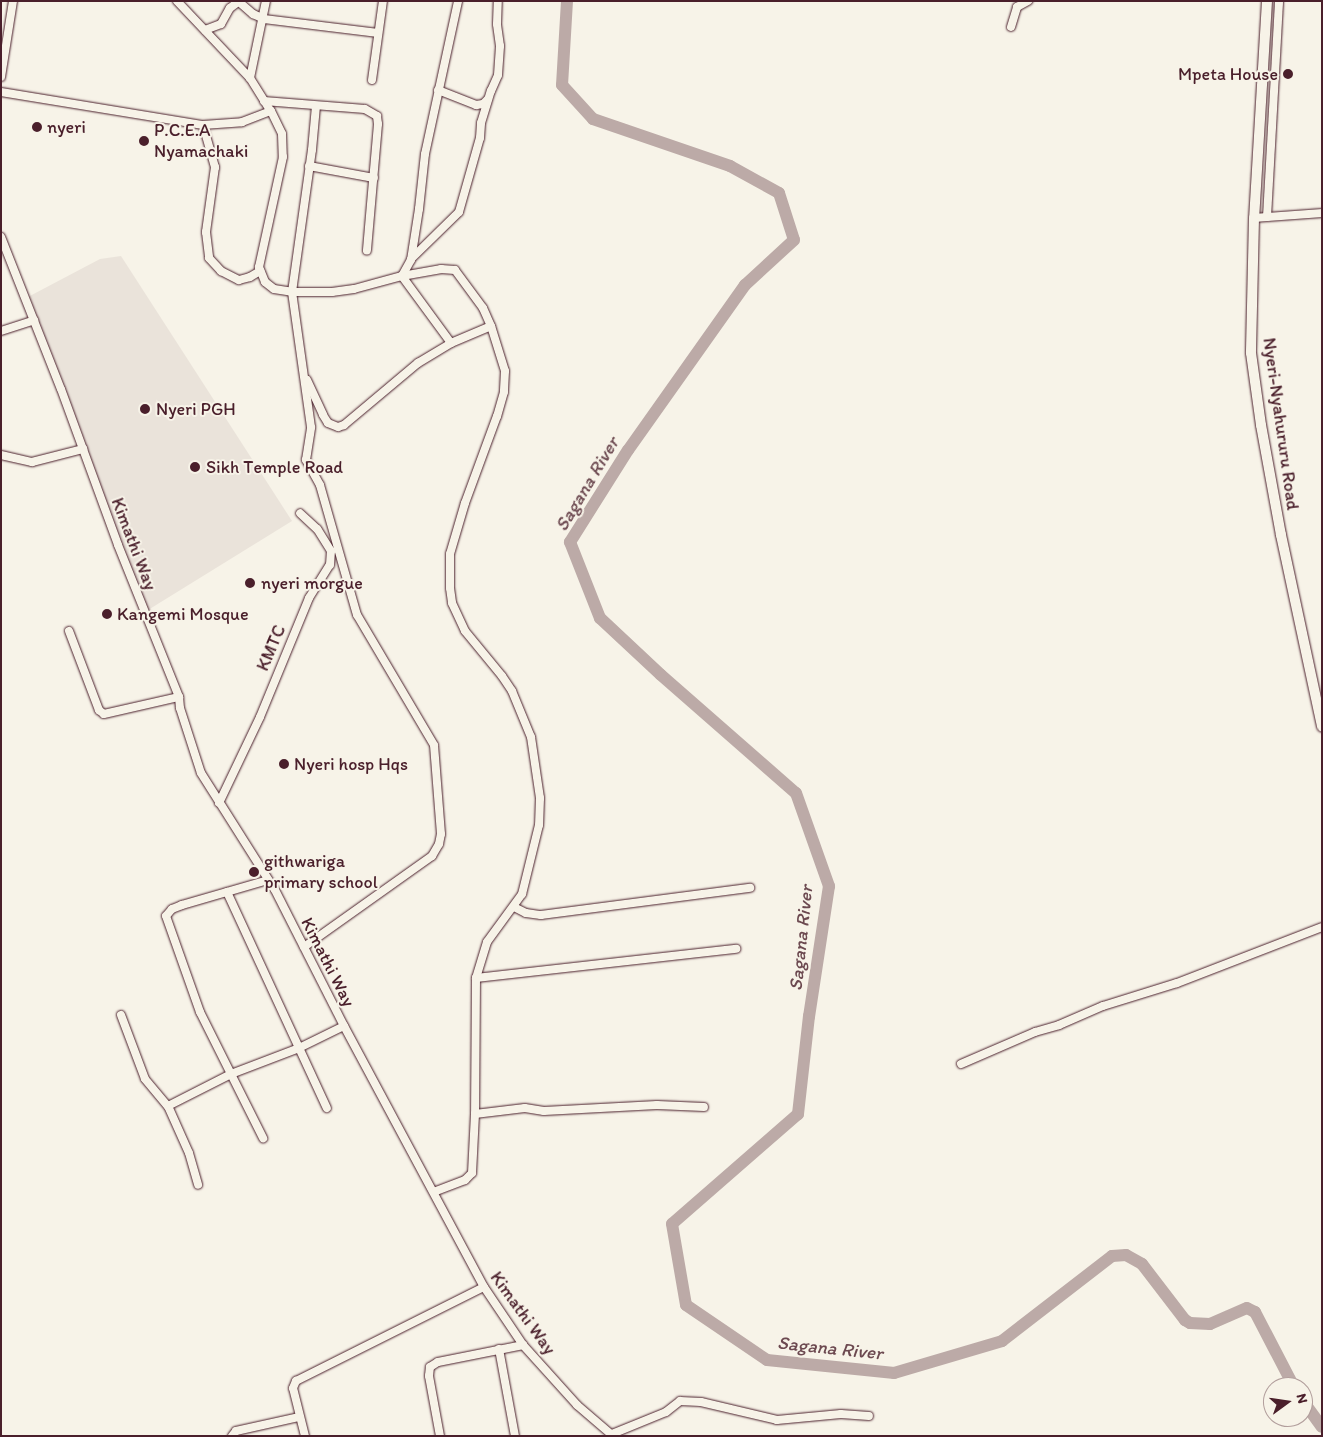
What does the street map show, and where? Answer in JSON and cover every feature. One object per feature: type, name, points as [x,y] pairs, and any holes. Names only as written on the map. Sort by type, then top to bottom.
[{"type":"main road","name":"Nyeri-Nyahururu Road","points":[[1267,1],[1254,218],[1251,330],[1254,378],[1280,535],[1322,727]]},
{"type":"street","points":[[1,77],[13,1]]},
{"type":"street","points":[[176,1],[250,78],[271,110],[282,134],[283,157],[261,256],[260,271],[265,282],[274,288],[292,292],[332,292],[354,289],[402,276],[441,270],[455,270],[482,308],[491,326],[505,371],[505,383],[497,416],[465,503],[450,554],[450,588],[452,603],[465,631],[507,684],[531,737],[540,798],[539,825],[522,894],[487,942],[476,978],[478,1007],[476,1114],[472,1173],[465,1180],[434,1192]]},
{"type":"street","points":[[205,30],[221,24],[230,8],[238,1],[253,14],[264,19],[378,34]]},
{"type":"street","points":[[250,78],[264,19],[266,1]]},
{"type":"street","points":[[372,80],[383,1]]},
{"type":"street","points":[[411,260],[420,209],[425,154],[458,1]]},
{"type":"street","points":[[402,276],[411,260],[433,235],[454,220],[460,212],[488,99],[498,76],[500,66],[498,1]]},
{"type":"street","points":[[1011,27],[1017,7],[1028,1]]},
{"type":"street","points":[[1267,217],[1279,1]]},
{"type":"street","points":[[1,20],[10,23]]},
{"type":"street","points":[[438,90],[476,105],[483,104],[488,99]]},
{"type":"street","points":[[1,92],[203,125],[242,122],[271,110]]},
{"type":"street","points":[[264,101],[365,109],[377,116],[378,124],[368,251]]},
{"type":"street","points":[[304,947],[432,856],[439,844],[441,834],[434,745],[357,615],[320,484],[306,460],[311,427],[292,292],[308,166],[312,150],[316,106]]},
{"type":"street","points":[[203,125],[215,167],[206,232],[208,258],[221,272],[239,280],[250,278],[260,271]]},
{"type":"street","points":[[308,166],[374,178]]},
{"type":"street","points":[[1254,218],[1322,213]]},
{"type":"street","name":"Kimathi Way","points":[[1,237],[144,614],[179,697],[180,708],[201,773],[268,880],[484,1287],[523,1345],[577,1405],[613,1435]]},
{"type":"street","points":[[402,276],[451,343]]},
{"type":"street","points":[[1,331],[34,320]]},
{"type":"street","points":[[303,371],[323,415],[328,423],[338,427],[344,425],[418,363],[451,343],[491,326]]},
{"type":"street","points":[[1,455],[32,462],[83,449]]},
{"type":"street","name":"KMTC","points":[[219,803],[260,717],[309,598],[330,565],[331,551],[317,529],[300,513]]},
{"type":"street","points":[[69,631],[99,710],[104,714],[179,697]]},
{"type":"street","points":[[263,1138],[200,1012],[166,916],[172,909],[182,905],[268,880]]},
{"type":"street","points":[[514,906],[526,913],[542,916],[750,888]]},
{"type":"street","points":[[227,892],[326,1108]]},
{"type":"street","points":[[960,1064],[1035,1032],[1177,983],[1322,927]]},
{"type":"street","points":[[476,978],[736,949]]},
{"type":"street","points":[[122,1015],[145,1079],[168,1106],[190,1153],[198,1185]]},
{"type":"street","points":[[168,1106],[231,1074],[299,1048],[344,1026]]},
{"type":"street","points":[[476,1114],[525,1108],[549,1110],[657,1105],[704,1107]]},
{"type":"street","points":[[305,1436],[293,1388],[296,1381],[484,1287]]},
{"type":"street","points":[[440,1436],[429,1376],[430,1367],[438,1362],[523,1345]]},
{"type":"street","points":[[499,1349],[515,1436]]},
{"type":"street","points":[[613,1435],[666,1412],[680,1401],[701,1402],[778,1420],[841,1414],[869,1416]]},
{"type":"street","points":[[232,1436],[236,1431],[299,1417]]},
{"type":"shaded area","name":"Nyeri PGH","points":[[121,256],[292,521],[148,610],[26,298],[100,259]]},
{"type":"waterway","name":"Sagana River","points":[[567,1],[562,85],[593,119],[730,166],[779,193],[794,240],[745,285],[628,450],[570,542],[600,618],[661,675],[796,793],[829,886],[809,1016],[798,1114],[672,1224],[686,1305],[767,1360],[894,1373],[1002,1341],[1112,1256],[1126,1255],[1142,1264],[1185,1320],[1190,1323],[1210,1324],[1247,1308],[1255,1312],[1289,1377]]},
{"type":"waterway","name":"Sagana River","points":[[1313,1415],[1322,1427]]},
{"type":"place","name":"Mpeta House","points":[[1288,74]]},
{"type":"place","name":"nyeri","points":[[37,127]]},
{"type":"place","name":"P.C.E.A Nyamachaki","points":[[144,141]]},
{"type":"place","name":"Nyeri PGH","points":[[145,409]]},
{"type":"place","name":"Sikh Temple Road","points":[[195,467]]},
{"type":"place","name":"nyeri morgue","points":[[250,583]]},
{"type":"place","name":"Kangemi Mosque","points":[[107,614]]},
{"type":"place","name":"Nyeri hosp Hqs","points":[[284,764]]},
{"type":"place","name":"githwariga primary school","points":[[254,872]]}]
